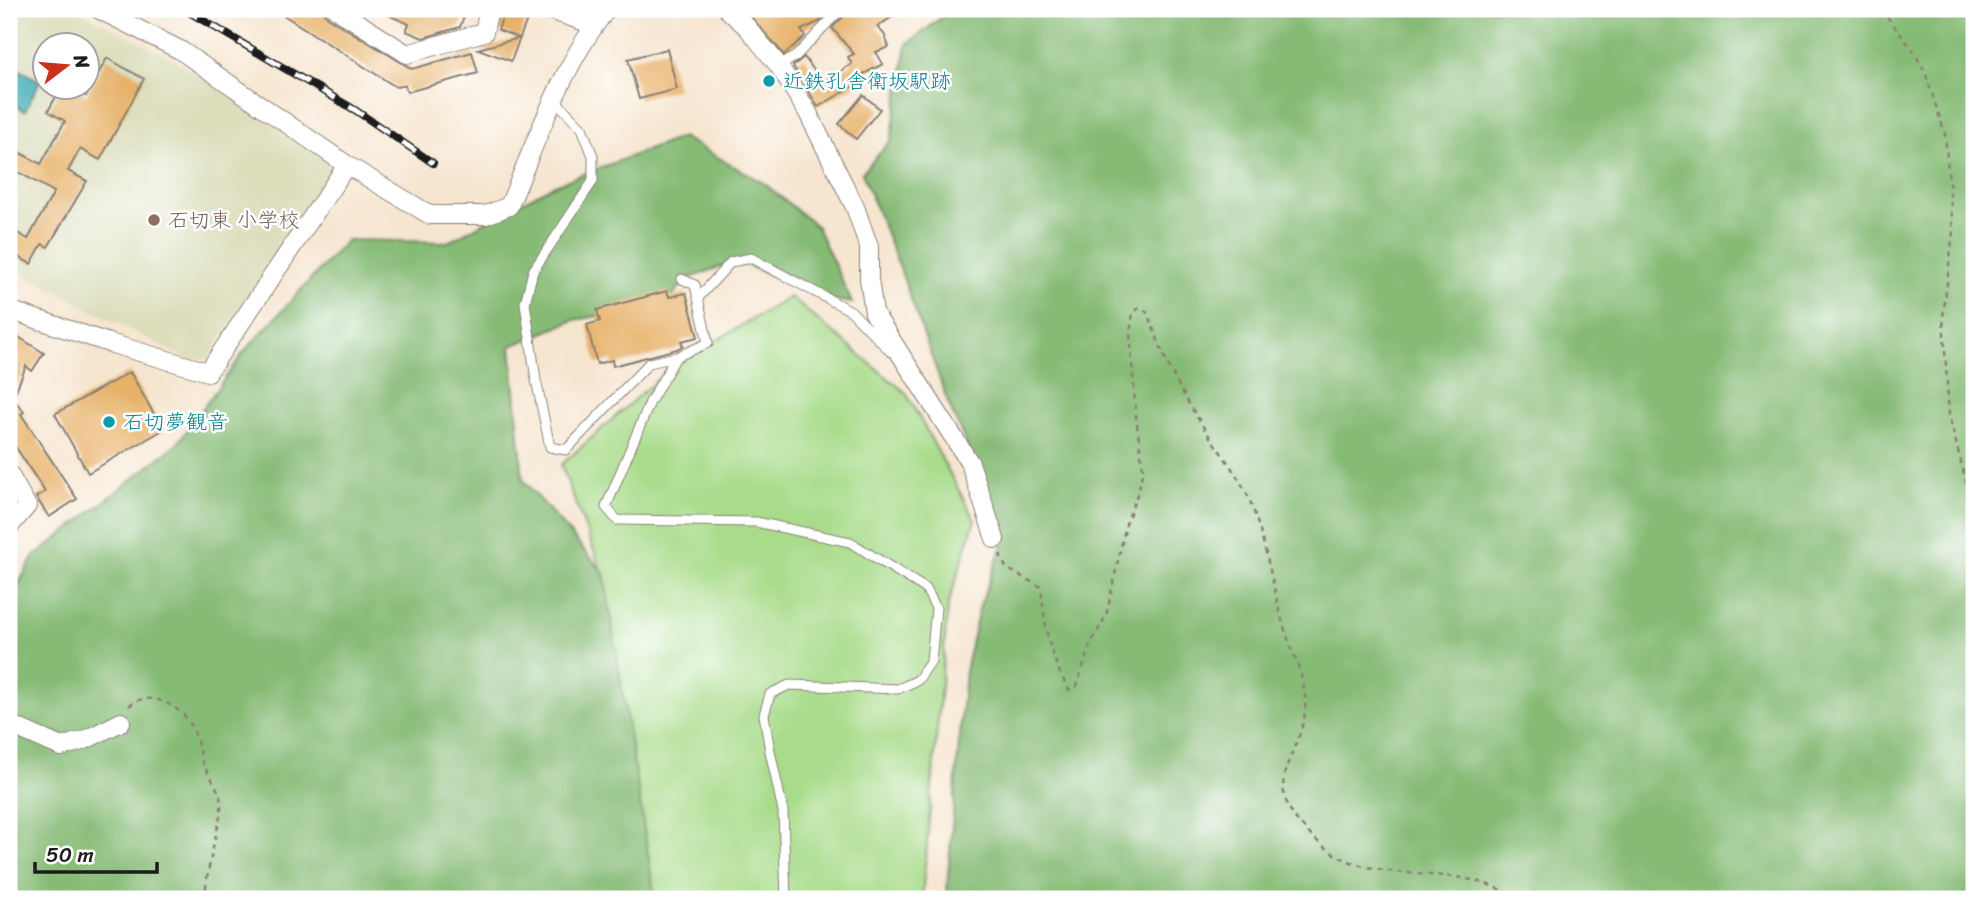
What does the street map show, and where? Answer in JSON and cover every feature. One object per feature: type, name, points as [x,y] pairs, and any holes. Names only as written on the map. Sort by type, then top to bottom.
[{"type":"street","points":[[98,9],[180,50],[346,165],[430,215],[486,215],[509,206],[554,99],[594,25],[607,9]]},
{"type":"street","points":[[337,9],[407,54],[484,32],[489,9]]},
{"type":"street","points":[[547,9],[594,25]]},
{"type":"street","points":[[727,9],[747,27],[779,66],[807,111],[855,207],[869,247],[869,279],[874,313],[970,463],[995,539]]},
{"type":"street","points":[[9,310],[208,372],[346,165]]},
{"type":"street","points":[[9,474],[27,506],[9,527]]},
{"type":"street","points":[[9,724],[61,747],[85,740],[121,722]]},
{"type":"lane","points":[[779,66],[796,56],[841,9]]},
{"type":"lane","points":[[554,99],[582,128],[593,156],[593,181],[533,271],[525,303],[536,380],[550,447],[566,450],[649,363],[676,357],[708,343],[695,285],[682,279]]},
{"type":"lane","points":[[698,298],[731,262],[751,258],[851,311],[899,360],[922,390]]},
{"type":"lane","points":[[676,357],[650,402],[606,507],[617,520],[756,522],[850,542],[926,589],[936,608],[931,660],[918,680],[898,689],[789,685],[770,694],[764,715],[783,811],[786,899]]},
{"type":"path","points":[[1881,9],[1913,50],[1925,72],[1945,134],[1953,231],[1943,317],[1949,416],[1974,503]]},
{"type":"path","points":[[995,539],[1006,568],[1041,587],[1047,638],[1054,664],[1069,690],[1077,686],[1090,645],[1106,615],[1126,524],[1143,469],[1130,334],[1133,313],[1139,308],[1146,311],[1170,369],[1249,500],[1289,646],[1304,685],[1305,715],[1283,778],[1283,792],[1289,811],[1324,848],[1365,866],[1456,877],[1486,884],[1522,899],[1535,893],[1538,899]]},
{"type":"path","points":[[121,722],[131,704],[140,699],[155,699],[181,713],[193,729],[203,762],[221,800],[221,814],[207,877],[205,899]]},
{"type":"shaded area","name":"石切東 小学校","points":[[9,9],[75,9],[173,59],[326,158],[330,172],[208,358],[189,360],[9,267]]},
{"type":"green space","points":[[953,9],[1974,9],[1974,899],[946,899],[965,671],[979,609],[1006,535],[949,405],[862,173],[891,140],[907,44]]},
{"type":"green space","points":[[682,137],[765,184],[817,227],[852,303],[834,300],[736,261],[687,279],[663,306],[574,320],[511,346],[523,480],[604,573],[655,899],[9,899],[9,601],[33,558],[177,444],[244,352],[347,240],[448,242],[552,186]]},
{"type":"green space","points":[[790,297],[906,393],[975,520],[948,605],[922,899],[652,899],[642,866],[599,564],[561,465],[671,367]]},
{"type":"water","points":[[9,64],[32,77],[32,97],[25,111],[9,102]]},
{"type":"building","points":[[274,9],[320,9],[330,19],[412,69],[472,52],[478,73],[407,92],[405,85],[396,87]]},
{"type":"building","points":[[375,9],[467,9],[460,27],[423,38],[406,31],[409,24]]},
{"type":"building","points":[[505,9],[531,9],[511,61],[478,49],[519,38],[498,30]]},
{"type":"building","points":[[744,9],[832,9],[819,22],[801,30],[805,36],[784,55]]},
{"type":"building","points":[[848,9],[904,9],[877,27],[884,34],[889,47],[876,52],[883,64],[854,79],[857,84],[818,107],[793,66],[804,57],[823,82],[852,64],[848,57],[854,54],[832,28]]},
{"type":"building","points":[[667,49],[677,89],[639,99],[628,59]]},
{"type":"building","points":[[107,58],[144,79],[100,160],[80,149],[68,171],[87,181],[48,247],[42,244],[31,264],[9,252],[9,228],[28,239],[54,192],[9,167],[9,147],[41,164],[65,121],[48,111],[53,102],[102,102],[102,67]]},
{"type":"building","points":[[863,95],[880,109],[856,139],[839,124]]},
{"type":"building","points":[[667,291],[669,297],[686,293],[698,337],[681,341],[683,346],[677,349],[613,366],[612,360],[597,364],[587,325],[600,321],[597,310]]},
{"type":"building","points":[[17,336],[44,353],[32,371],[26,366],[13,398],[77,499],[49,517],[36,497],[45,492],[15,446],[9,450],[9,348]]},
{"type":"building","name":"石切夢観音","points":[[130,372],[163,430],[88,473],[55,414]]},
{"type":"railway","points":[[184,9],[355,110],[433,163]]},
{"type":"place","name":"近鉄孔舎衛坂駅跡","points":[[769,81]]},
{"type":"place","name":"石切東 小学校","points":[[154,220]]},
{"type":"place","name":"石切夢観音","points":[[109,422]]}]
